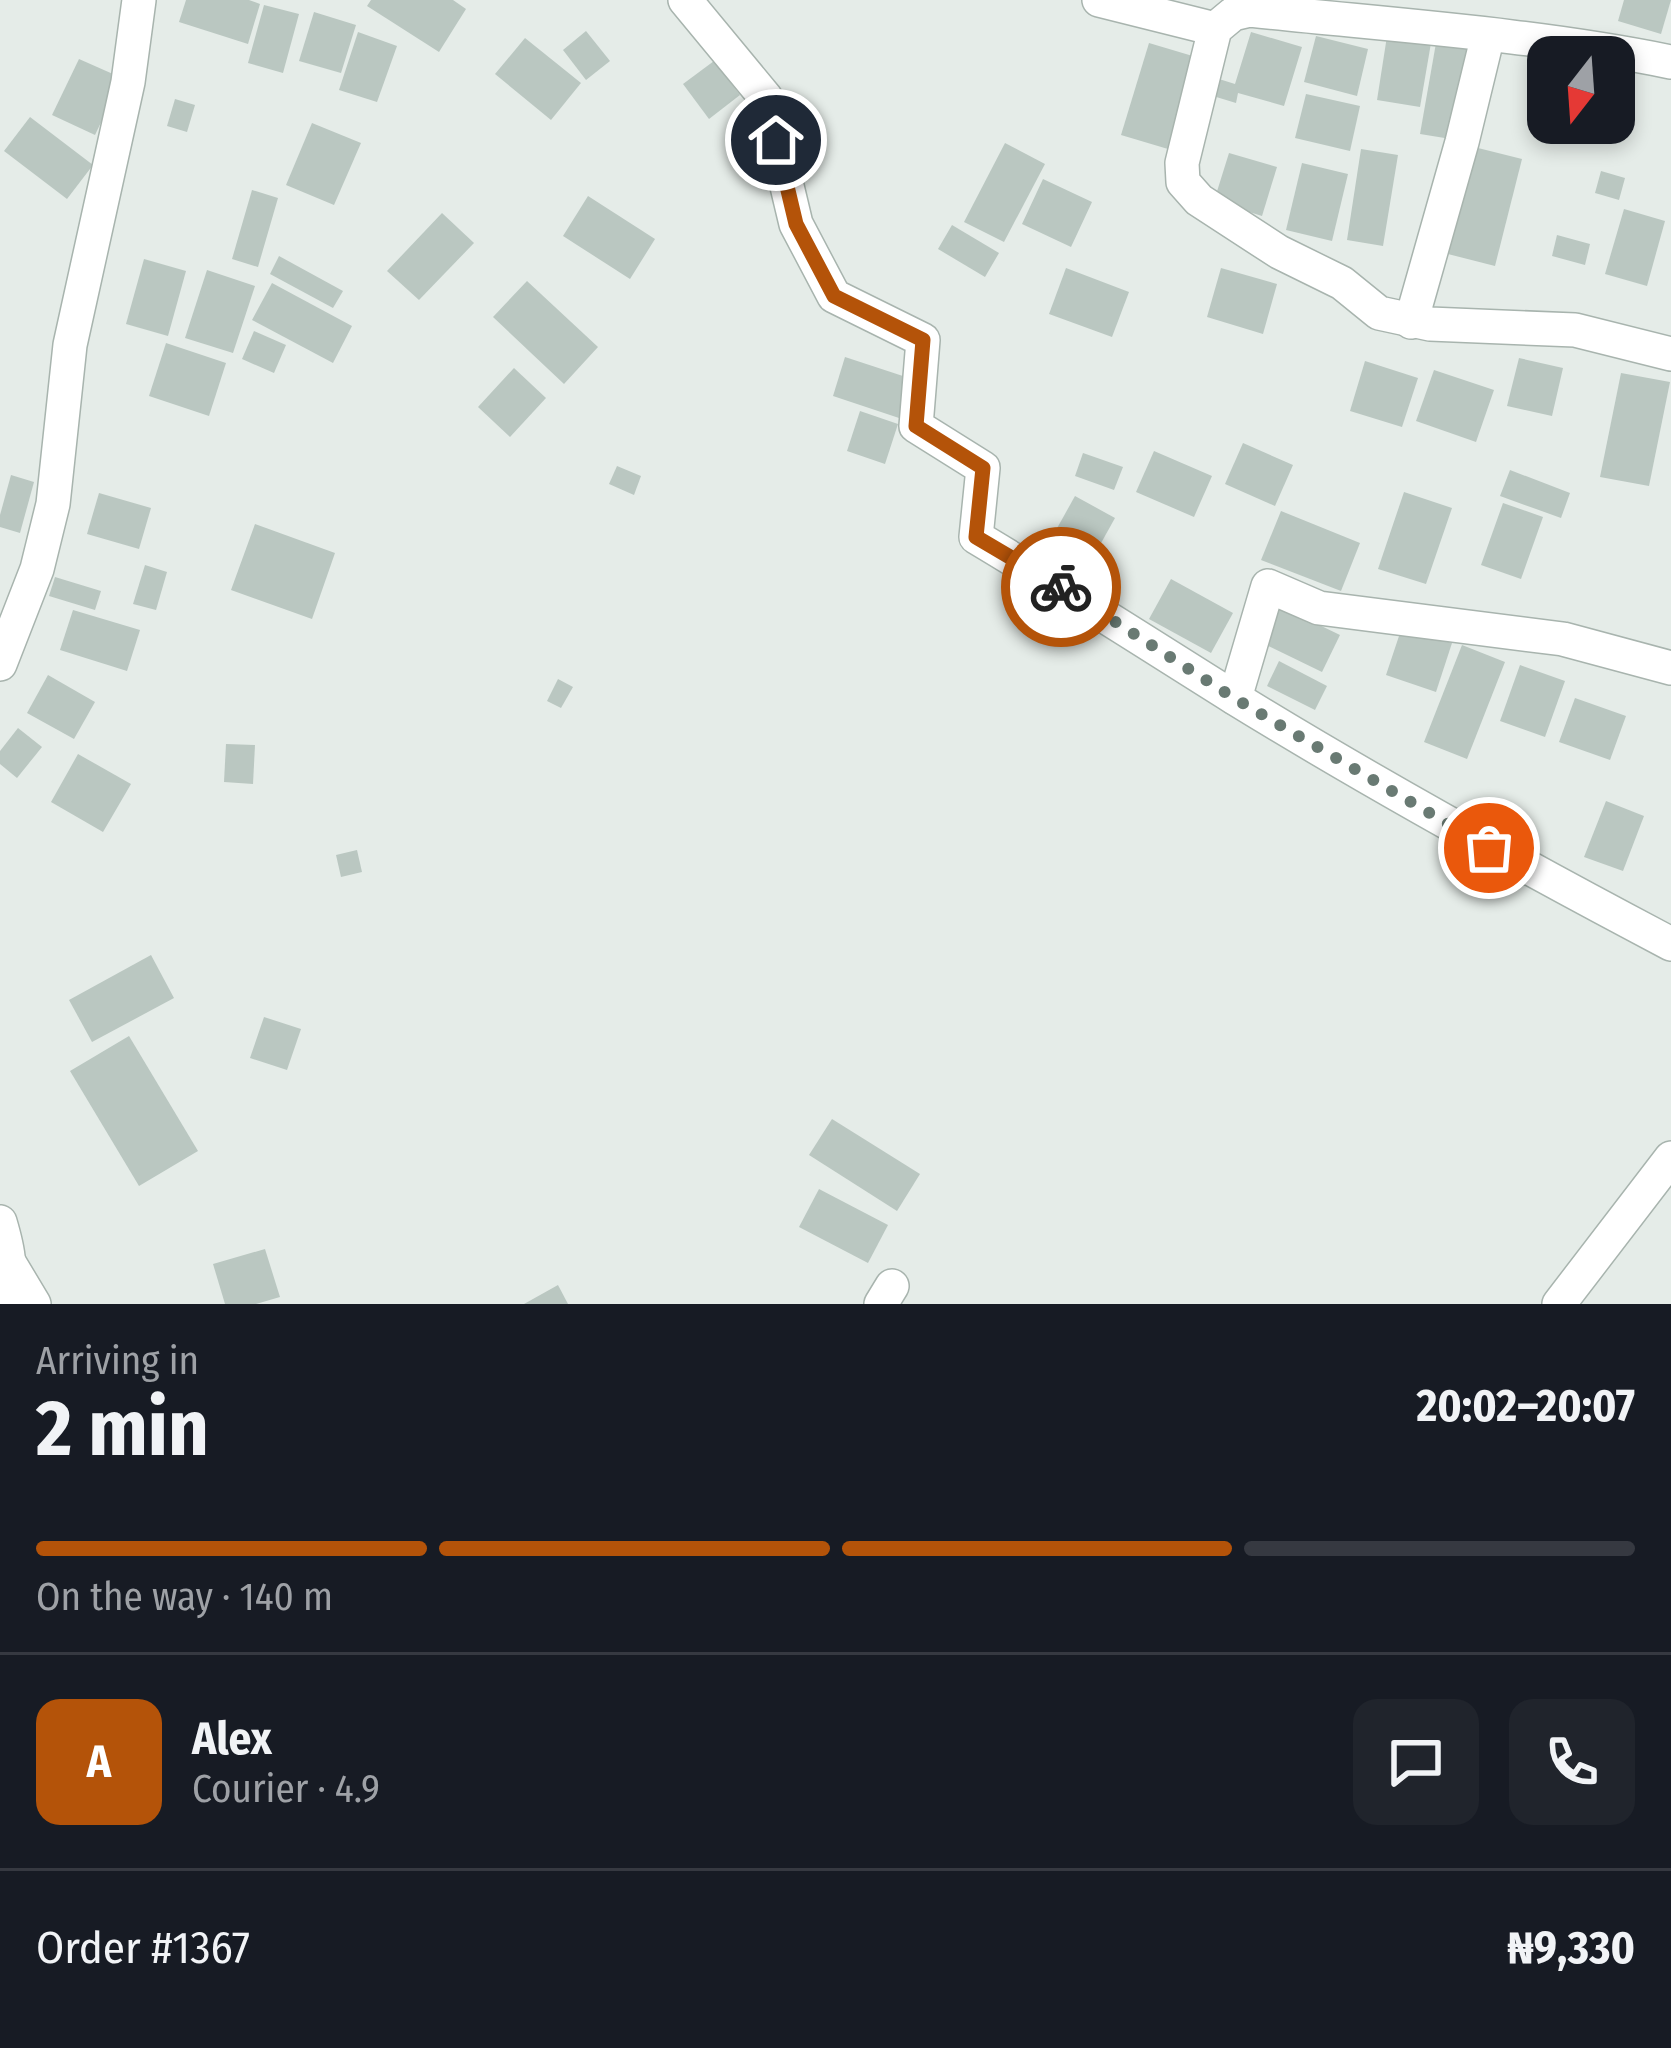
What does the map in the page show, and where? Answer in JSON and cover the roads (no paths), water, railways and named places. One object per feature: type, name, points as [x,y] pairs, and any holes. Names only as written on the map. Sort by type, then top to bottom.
[{"type":"street","points":[[0,664],[37,569],[53,504],[70,345],[128,82],[139,0]]},
{"type":"street","points":[[686,0],[766,98],[796,224],[834,296],[923,340],[916,426],[983,468],[976,537],[1234,698],[1489,848],[1671,944]]},
{"type":"street","points":[[1099,0],[1215,29]]},
{"type":"street","points":[[1671,62],[1488,35],[1250,10],[1233,14],[1215,29],[1182,164],[1183,182],[1198,200],[1279,252],[1342,283],[1379,313],[1411,322],[1574,330],[1671,354]]},
{"type":"street","points":[[1411,322],[1488,35]]},
{"type":"street","points":[[1234,698],[1268,586],[1319,608],[1563,639],[1671,668]]},
{"type":"street","points":[[1559,1304],[1671,1158]]},
{"type":"street","points":[[0,1222],[10,1264],[34,1304]]},
{"type":"street","points":[[0,1297],[10,1264]]}]
